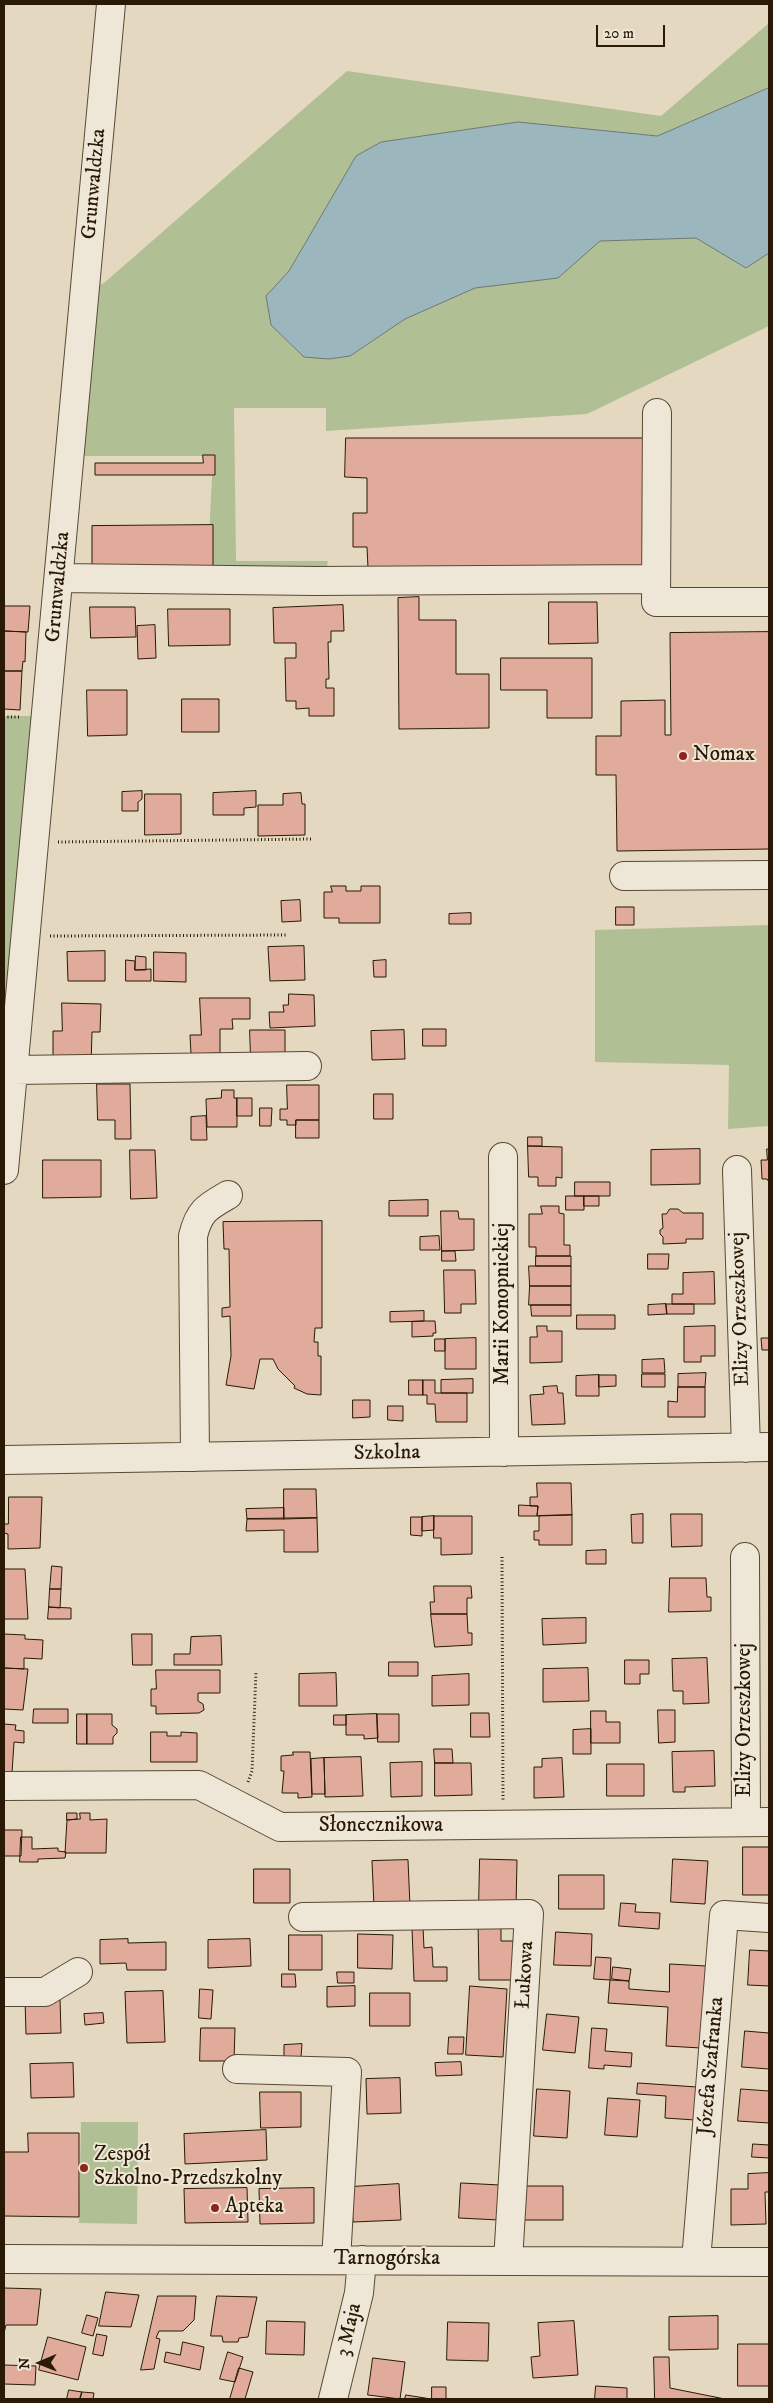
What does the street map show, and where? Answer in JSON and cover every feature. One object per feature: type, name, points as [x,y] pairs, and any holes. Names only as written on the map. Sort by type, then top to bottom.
[{"type":"street","name":"Grunwaldzka","points":[[4,1170],[60,578],[111,4]]},
{"type":"street","points":[[656,413],[656,602],[769,602]]},
{"type":"street","points":[[60,578],[315,581],[656,579]]},
{"type":"street","points":[[624,876],[769,874]]},
{"type":"street","points":[[14,1070],[307,1066]]},
{"type":"street","name":"Marii Konopnickiej","points":[[503,1157],[504,1452]]},
{"type":"street","name":"Elizy Orzeszkowej","points":[[737,1170],[757,1448]]},
{"type":"street","points":[[195,1457],[193,1236],[196,1223],[205,1208],[228,1195]]},
{"type":"street","name":"Szkolna","points":[[4,1460],[757,1448]]},
{"type":"street","name":"Elizy Orzeszkowej","points":[[745,1557],[758,1822]]},
{"type":"street","name":"Słonecznikowa","points":[[4,1786],[199,1785],[280,1827],[758,1822]]},
{"type":"street","name":"Łukowa","points":[[303,1917],[529,1914],[508,2261]]},
{"type":"street","name":"Józefa Szafranka","points":[[696,2261],[724,1915],[769,1918]]},
{"type":"street","points":[[4,1992],[45,1992],[78,1972]]},
{"type":"street","name":"3 Maja","points":[[237,2069],[347,2072],[349,2260],[359,2293],[333,2399]]},
{"type":"street","name":"Tarnogórska","points":[[4,2259],[769,2262]]},
{"type":"path","points":[[35,842],[312,839]]},
{"type":"path","points":[[27,936],[288,935]]},
{"type":"path","points":[[502,1557],[503,1826]]},
{"type":"path","points":[[239,1806],[252,1771],[256,1671]]},
{"type":"green space","points":[[769,23],[769,88],[657,136],[518,122],[381,142],[356,156],[289,271],[267,296],[271,325],[304,357],[329,359],[350,356],[405,319],[475,288],[558,278],[600,241],[696,238],[746,268],[769,253],[769,326],[587,414],[326,431],[326,408],[234,408],[236,561],[328,561],[325,579],[207,579],[213,456],[61,456],[76,293],[104,283],[347,71],[661,116]]},
{"type":"green space","points":[[4,716],[47,716],[4,1070]]},
{"type":"green space","points":[[769,925],[769,1126],[728,1129],[729,1065],[595,1062],[595,930]]},
{"type":"green space","points":[[81,2122],[138,2122],[137,2224],[79,2223]]},
{"type":"water","points":[[769,88],[769,253],[746,268],[696,238],[600,241],[558,278],[475,288],[405,319],[350,356],[329,359],[304,357],[271,325],[266,296],[289,271],[356,156],[381,142],[518,122],[657,136]]},
{"type":"building","points":[[346,438],[647,438],[647,566],[368,568],[367,547],[353,547],[353,513],[367,513],[367,478],[345,477]]},
{"type":"building","points":[[203,455],[215,455],[215,475],[95,475],[95,463],[203,463]]},
{"type":"building","points":[[213,525],[213,567],[92,568],[92,526]]},
{"type":"building","points":[[419,597],[419,620],[456,620],[456,674],[489,674],[489,728],[399,729],[398,598]]},
{"type":"building","points":[[549,602],[597,602],[598,643],[549,644]]},
{"type":"building","points":[[343,605],[344,631],[331,631],[331,642],[328,642],[329,679],[326,679],[326,688],[334,688],[334,716],[309,716],[309,708],[296,709],[296,701],[286,701],[285,658],[296,658],[296,643],[274,643],[273,608]]},
{"type":"building","points":[[4,606],[30,606],[28,632],[4,631]]},
{"type":"building","points":[[90,607],[135,607],[136,637],[91,638]]},
{"type":"building","points":[[168,609],[230,609],[230,645],[169,646]]},
{"type":"building","points":[[155,625],[156,658],[138,659],[137,626]]},
{"type":"building","points":[[4,631],[26,632],[25,662],[23,661],[22,671],[4,671]]},
{"type":"building","name":"Nomax","points":[[769,632],[769,849],[617,851],[616,775],[596,775],[596,736],[621,736],[621,701],[665,700],[665,735],[671,735],[670,633]]},
{"type":"building","points":[[501,658],[592,658],[592,718],[547,718],[547,690],[501,690]]},
{"type":"building","points":[[4,671],[22,671],[20,710],[4,709]]},
{"type":"building","points":[[87,690],[127,690],[127,735],[88,736]]},
{"type":"building","points":[[182,699],[219,699],[219,732],[182,732]]},
{"type":"building","points":[[142,791],[142,799],[138,802],[138,811],[122,811],[122,792]]},
{"type":"building","points":[[256,791],[256,807],[244,808],[244,815],[213,815],[213,793]]},
{"type":"building","points":[[301,793],[302,804],[305,804],[305,835],[258,836],[258,805],[283,805],[283,794]]},
{"type":"building","points":[[145,794],[181,794],[181,834],[145,835]]},
{"type":"building","points":[[331,886],[346,886],[346,891],[361,891],[361,886],[380,886],[380,923],[339,923],[339,918],[324,918],[324,892],[332,892]]},
{"type":"building","points":[[300,900],[301,921],[282,922],[281,901]]},
{"type":"building","points":[[616,907],[634,907],[634,925],[616,925]]},
{"type":"building","points":[[471,913],[471,924],[449,924],[449,914]]},
{"type":"building","points":[[304,946],[305,980],[270,981],[268,947]]},
{"type":"building","points":[[105,951],[105,981],[68,981],[67,952]]},
{"type":"building","points":[[154,952],[186,953],[186,982],[154,981]]},
{"type":"building","points":[[136,956],[146,957],[146,970],[135,970]]},
{"type":"building","points":[[126,960],[135,961],[135,970],[151,969],[151,981],[126,981]]},
{"type":"building","points":[[386,960],[386,977],[374,977],[373,961]]},
{"type":"building","points":[[289,994],[314,995],[315,1026],[270,1028],[269,1012],[284,1012],[283,1005],[288,1005]]},
{"type":"building","points":[[200,998],[250,998],[250,1019],[232,1019],[233,1029],[220,1029],[220,1053],[191,1054],[190,1035],[201,1035]]},
{"type":"building","points":[[62,1003],[101,1004],[100,1032],[92,1032],[91,1065],[53,1065],[53,1031],[62,1031]]},
{"type":"building","points":[[423,1029],[446,1029],[446,1046],[423,1046]]},
{"type":"building","points":[[250,1030],[285,1030],[285,1059],[251,1059]]},
{"type":"building","points":[[404,1030],[405,1059],[372,1060],[371,1031]]},
{"type":"building","points":[[97,1084],[130,1084],[131,1139],[115,1139],[115,1120],[98,1120]]},
{"type":"building","points":[[287,1085],[319,1085],[319,1120],[296,1120],[296,1125],[287,1125],[287,1120],[280,1120],[280,1109],[287,1109]]},
{"type":"building","points":[[222,1090],[234,1090],[234,1098],[237,1098],[237,1127],[207,1127],[206,1099],[221,1098]]},
{"type":"building","points":[[374,1094],[393,1094],[393,1119],[374,1119]]},
{"type":"building","points":[[237,1098],[252,1098],[252,1116],[237,1116]]},
{"type":"building","points":[[260,1108],[272,1108],[271,1126],[260,1126]]},
{"type":"building","points":[[206,1116],[207,1140],[191,1140],[191,1117]]},
{"type":"building","points":[[296,1120],[319,1120],[319,1138],[296,1138]]},
{"type":"building","points":[[528,1137],[542,1137],[542,1146],[528,1146]]},
{"type":"building","points":[[528,1146],[562,1147],[562,1178],[556,1177],[556,1186],[538,1186],[538,1177],[529,1177]]},
{"type":"building","points":[[700,1149],[700,1184],[651,1185],[651,1150]]},
{"type":"building","points":[[767,1149],[769,1149],[769,1182],[767,1179],[762,1179],[761,1160],[767,1160]]},
{"type":"building","points":[[130,1150],[155,1150],[157,1198],[131,1199]]},
{"type":"building","points":[[43,1160],[101,1160],[101,1197],[43,1198]]},
{"type":"building","points":[[575,1182],[610,1182],[610,1196],[575,1196]]},
{"type":"building","points":[[566,1196],[584,1196],[584,1210],[566,1210]]},
{"type":"building","points":[[584,1196],[599,1196],[599,1206],[584,1206]]},
{"type":"building","points":[[428,1200],[428,1216],[389,1216],[389,1201]]},
{"type":"building","points":[[541,1206],[559,1206],[559,1213],[564,1214],[564,1245],[570,1245],[570,1256],[536,1256],[536,1247],[529,1247],[529,1214],[542,1214]]},
{"type":"building","points":[[670,1209],[678,1209],[683,1213],[703,1213],[703,1239],[686,1239],[686,1243],[663,1244],[663,1237],[660,1234],[660,1230],[663,1228],[662,1214],[666,1214]]},
{"type":"building","points":[[441,1211],[458,1211],[459,1219],[474,1219],[474,1250],[442,1251]]},
{"type":"building","points":[[322,1221],[322,1328],[315,1328],[314,1342],[318,1342],[318,1356],[321,1356],[321,1395],[307,1394],[294,1388],[295,1386],[278,1369],[273,1359],[260,1359],[254,1389],[226,1385],[231,1356],[230,1316],[222,1317],[222,1308],[230,1307],[229,1249],[224,1249],[223,1222]]},
{"type":"building","points":[[439,1236],[440,1250],[420,1250],[420,1237]]},
{"type":"building","points":[[442,1251],[455,1251],[456,1261],[442,1261]]},
{"type":"building","points":[[648,1254],[669,1254],[668,1269],[648,1269]]},
{"type":"building","points":[[536,1256],[571,1256],[571,1266],[536,1266]]},
{"type":"building","points":[[529,1266],[571,1266],[571,1286],[530,1286]]},
{"type":"building","points":[[444,1270],[475,1270],[476,1304],[461,1304],[461,1313],[445,1313]]},
{"type":"building","points":[[714,1272],[715,1304],[672,1304],[672,1294],[683,1294],[683,1273]]},
{"type":"building","points":[[530,1286],[571,1286],[571,1305],[529,1305]]},
{"type":"building","points":[[666,1304],[667,1314],[648,1315],[648,1305]]},
{"type":"building","points":[[666,1304],[694,1304],[694,1314],[667,1314]]},
{"type":"building","points":[[531,1305],[571,1305],[571,1316],[532,1316]]},
{"type":"building","points":[[424,1311],[424,1321],[390,1322],[390,1312]]},
{"type":"building","points":[[577,1315],[615,1315],[615,1329],[577,1329]]},
{"type":"building","points":[[435,1321],[436,1333],[433,1333],[433,1336],[412,1337],[412,1322]]},
{"type":"building","points":[[537,1326],[547,1326],[547,1331],[562,1331],[562,1362],[530,1363],[530,1337],[537,1337]]},
{"type":"building","points":[[715,1326],[715,1356],[701,1356],[701,1362],[684,1362],[684,1327]]},
{"type":"building","points":[[476,1338],[476,1369],[445,1369],[445,1339]]},
{"type":"building","points":[[761,1338],[769,1338],[769,1350],[762,1350]]},
{"type":"building","points":[[435,1339],[445,1339],[445,1351],[435,1351]]},
{"type":"building","points":[[664,1359],[665,1373],[642,1373],[642,1360]]},
{"type":"building","points":[[706,1373],[705,1387],[678,1387],[678,1374]]},
{"type":"building","points":[[642,1374],[665,1374],[665,1387],[642,1387]]},
{"type":"building","points":[[599,1375],[599,1396],[576,1396],[576,1376]]},
{"type":"building","points":[[599,1375],[616,1375],[616,1386],[599,1387]]},
{"type":"building","points":[[473,1379],[473,1393],[441,1393],[441,1380]]},
{"type":"building","points":[[409,1380],[423,1380],[423,1395],[409,1395]]},
{"type":"building","points":[[423,1380],[435,1380],[435,1393],[467,1393],[467,1422],[436,1422],[435,1404],[427,1404],[427,1395],[423,1395]]},
{"type":"building","points":[[557,1386],[558,1393],[563,1393],[565,1424],[532,1425],[530,1395],[544,1394],[543,1387]]},
{"type":"building","points":[[678,1387],[705,1387],[705,1417],[668,1417],[668,1401],[677,1402]]},
{"type":"building","points":[[353,1400],[370,1400],[370,1417],[353,1418]]},
{"type":"building","points":[[388,1406],[403,1406],[403,1421],[388,1420]]},
{"type":"building","points":[[537,1483],[571,1483],[572,1515],[537,1516],[538,1506],[530,1506],[530,1497],[537,1497]]},
{"type":"building","points":[[284,1489],[316,1489],[317,1518],[284,1519]]},
{"type":"building","points":[[9,1497],[42,1497],[40,1548],[8,1549],[8,1534],[4,1533],[4,1524],[8,1524]]},
{"type":"building","points":[[519,1505],[538,1506],[537,1516],[519,1516]]},
{"type":"building","points":[[284,1508],[284,1519],[247,1519],[246,1509]]},
{"type":"building","points":[[643,1514],[643,1543],[632,1543],[631,1515]]},
{"type":"building","points":[[671,1514],[702,1514],[702,1546],[672,1547]]},
{"type":"building","points":[[572,1515],[572,1545],[539,1545],[539,1540],[534,1540],[534,1531],[539,1531],[539,1516]]},
{"type":"building","points":[[434,1516],[472,1516],[472,1554],[441,1555],[441,1538],[434,1538]]},
{"type":"building","points":[[434,1516],[434,1530],[422,1531],[422,1517]]},
{"type":"building","points":[[411,1517],[422,1517],[422,1536],[411,1535]]},
{"type":"building","points":[[317,1518],[318,1552],[284,1552],[284,1530],[246,1531],[247,1519]]},
{"type":"building","points":[[606,1550],[606,1564],[586,1564],[586,1551]]},
{"type":"building","points":[[52,1566],[62,1567],[61,1589],[50,1589]]},
{"type":"building","points":[[4,1569],[25,1569],[28,1619],[4,1619]]},
{"type":"building","points":[[670,1578],[706,1578],[707,1597],[711,1597],[711,1611],[669,1612]]},
{"type":"building","points":[[434,1586],[471,1586],[472,1598],[467,1598],[467,1614],[431,1614],[430,1602],[434,1602]]},
{"type":"building","points":[[50,1589],[61,1589],[60,1608],[49,1607]]},
{"type":"building","points":[[49,1607],[71,1608],[71,1619],[48,1619]]},
{"type":"building","points":[[431,1614],[467,1614],[468,1633],[472,1633],[472,1645],[435,1647]]},
{"type":"building","points":[[586,1618],[586,1643],[543,1645],[542,1619]]},
{"type":"building","points":[[4,1634],[25,1635],[25,1639],[43,1640],[42,1659],[24,1658],[24,1669],[4,1668]]},
{"type":"building","points":[[132,1634],[152,1634],[152,1665],[133,1665]]},
{"type":"building","points":[[221,1636],[222,1665],[174,1665],[174,1654],[190,1654],[191,1637]]},
{"type":"building","points":[[707,1658],[709,1703],[683,1704],[683,1691],[673,1691],[672,1659]]},
{"type":"building","points":[[625,1660],[649,1660],[649,1674],[640,1674],[640,1684],[625,1684]]},
{"type":"building","points":[[389,1662],[418,1662],[418,1676],[389,1676]]},
{"type":"building","points":[[4,1668],[28,1669],[23,1710],[4,1709]]},
{"type":"building","points":[[588,1668],[589,1701],[543,1702],[543,1669]]},
{"type":"building","points":[[156,1670],[220,1670],[220,1693],[198,1693],[198,1701],[203,1704],[204,1710],[199,1713],[156,1714],[156,1706],[151,1706],[151,1689],[156,1689]]},
{"type":"building","points":[[336,1673],[337,1706],[299,1706],[299,1674]]},
{"type":"building","points":[[469,1674],[469,1705],[432,1706],[432,1676]]},
{"type":"building","points":[[34,1709],[68,1709],[68,1723],[33,1723]]},
{"type":"building","points":[[658,1710],[675,1710],[675,1742],[659,1743]]},
{"type":"building","points":[[591,1711],[606,1711],[606,1722],[620,1722],[620,1743],[591,1743]]},
{"type":"building","points":[[471,1713],[489,1713],[490,1737],[471,1737]]},
{"type":"building","points":[[77,1714],[87,1714],[87,1744],[77,1744]]},
{"type":"building","points":[[87,1714],[112,1714],[112,1725],[117,1729],[117,1733],[113,1737],[113,1744],[87,1744]]},
{"type":"building","points":[[377,1714],[399,1714],[399,1742],[378,1742]]},
{"type":"building","points":[[377,1714],[378,1738],[364,1739],[364,1735],[346,1735],[346,1715]]},
{"type":"building","points":[[334,1715],[346,1715],[346,1725],[334,1725]]},
{"type":"building","points":[[4,1724],[16,1725],[15,1730],[24,1731],[24,1743],[14,1742],[12,1773],[4,1773]]},
{"type":"building","points":[[591,1729],[591,1754],[573,1754],[573,1730]]},
{"type":"building","points":[[151,1732],[167,1732],[167,1736],[181,1736],[181,1732],[197,1733],[197,1762],[151,1762]]},
{"type":"building","points":[[434,1749],[452,1749],[453,1763],[435,1763]]},
{"type":"building","points":[[714,1751],[715,1786],[685,1787],[685,1792],[673,1792],[672,1752]]},
{"type":"building","points":[[293,1752],[310,1752],[312,1797],[298,1798],[298,1793],[282,1793],[284,1771],[281,1771],[281,1756],[293,1755]]},
{"type":"building","points":[[361,1757],[363,1796],[325,1797],[324,1758]]},
{"type":"building","points":[[324,1758],[325,1794],[312,1794],[311,1759]]},
{"type":"building","points":[[562,1758],[564,1797],[534,1798],[534,1767],[542,1767],[542,1759]]},
{"type":"building","points":[[422,1762],[422,1796],[391,1797],[390,1763]]},
{"type":"building","points":[[435,1763],[471,1763],[472,1795],[435,1796]]},
{"type":"building","points":[[607,1764],[644,1764],[644,1796],[607,1796]]},
{"type":"building","points":[[67,1813],[77,1813],[77,1819],[67,1820]]},
{"type":"building","points":[[80,1813],[90,1813],[90,1820],[107,1819],[106,1853],[65,1853],[67,1820],[80,1819]]},
{"type":"building","points":[[4,1830],[22,1830],[21,1856],[4,1856]]},
{"type":"building","points":[[21,1837],[32,1837],[32,1849],[58,1848],[58,1851],[66,1852],[65,1858],[38,1859],[38,1862],[20,1862]]},
{"type":"building","points":[[743,1847],[769,1847],[769,1895],[743,1895]]},
{"type":"building","points":[[480,1859],[517,1860],[516,1907],[479,1906]]},
{"type":"building","points":[[673,1859],[708,1861],[705,1904],[671,1902]]},
{"type":"building","points":[[408,1860],[410,1906],[374,1907],[372,1861]]},
{"type":"building","points":[[254,1869],[290,1869],[290,1903],[254,1903]]},
{"type":"building","points":[[559,1875],[604,1875],[604,1909],[559,1909]]},
{"type":"building","points":[[621,1903],[636,1904],[635,1912],[660,1913],[659,1929],[619,1926]]},
{"type":"building","points":[[501,1921],[501,1941],[516,1941],[516,1980],[479,1980],[478,1922]]},
{"type":"building","points":[[423,1927],[424,1948],[432,1947],[433,1967],[447,1967],[447,1981],[414,1981],[412,1928]]},
{"type":"building","points":[[556,1932],[592,1934],[591,1966],[554,1965]]},
{"type":"building","points":[[358,1934],[393,1935],[392,1969],[358,1968]]},
{"type":"building","points":[[289,1935],[322,1935],[322,1970],[289,1970]]},
{"type":"building","points":[[128,1939],[128,1943],[166,1942],[166,1970],[127,1970],[126,1963],[100,1964],[100,1940]]},
{"type":"building","points":[[250,1939],[251,1966],[208,1968],[208,1940]]},
{"type":"building","points":[[750,1950],[769,1951],[769,1986],[748,1985]]},
{"type":"building","points":[[596,1957],[611,1958],[610,1980],[594,1979]]},
{"type":"building","points":[[670,1964],[706,1966],[701,2048],[666,2046],[668,2007],[608,2003],[610,1980],[629,1981],[629,1989],[669,1992]]},
{"type":"building","points":[[613,1967],[631,1969],[629,1981],[612,1979]]},
{"type":"building","points":[[337,1972],[354,1972],[354,1983],[338,1983]]},
{"type":"building","points":[[282,1974],[295,1974],[296,1987],[282,1987]]},
{"type":"building","points":[[355,1986],[355,2006],[327,2007],[327,1987]]},
{"type":"building","points":[[470,1986],[507,1989],[503,2057],[466,2055]]},
{"type":"building","points":[[200,1989],[213,1990],[211,2019],[199,2018]]},
{"type":"building","points":[[163,1991],[165,2042],[127,2043],[125,1992]]},
{"type":"building","points":[[370,1993],[410,1993],[410,2026],[370,2026]]},
{"type":"building","points":[[60,1998],[61,2033],[26,2034],[25,1999]]},
{"type":"building","points":[[103,2013],[104,2023],[85,2025],[84,2014]]},
{"type":"building","points":[[547,2014],[579,2017],[575,2053],[543,2050]]},
{"type":"building","points":[[201,2028],[235,2028],[234,2061],[200,2061]]},
{"type":"building","points":[[592,2028],[607,2029],[605,2051],[632,2053],[631,2067],[604,2065],[604,2069],[589,2068]]},
{"type":"building","points":[[745,2031],[769,2033],[769,2069],[742,2067]]},
{"type":"building","points":[[449,2037],[464,2037],[463,2054],[448,2054]]},
{"type":"building","points":[[302,2044],[301,2057],[284,2057],[284,2045]]},
{"type":"building","points":[[461,2062],[462,2075],[436,2076],[435,2063]]},
{"type":"building","points":[[73,2063],[74,2097],[31,2098],[30,2064]]},
{"type":"building","points":[[400,2078],[401,2113],[367,2114],[366,2079]]},
{"type":"building","points":[[638,2083],[697,2087],[695,2120],[665,2118],[666,2096],[637,2094]]},
{"type":"building","points":[[537,2089],[570,2091],[567,2138],[534,2136]]},
{"type":"building","points":[[741,2089],[769,2091],[769,2123],[738,2121]]},
{"type":"building","points":[[260,2092],[301,2092],[301,2127],[261,2128]]},
{"type":"building","points":[[608,2098],[640,2100],[637,2137],[605,2135]]},
{"type":"building","points":[[266,2130],[267,2160],[185,2164],[184,2134]]},
{"type":"building","points":[[28,2133],[79,2133],[79,2217],[4,2216],[4,2152],[28,2152]]},
{"type":"building","points":[[753,2144],[769,2145],[769,2158],[752,2157]]},
{"type":"building","points":[[769,2173],[769,2192],[765,2192],[766,2224],[731,2225],[731,2189],[748,2189],[748,2174]]},
{"type":"building","points":[[461,2183],[500,2185],[499,2220],[459,2218]]},
{"type":"building","points":[[399,2184],[401,2220],[353,2222],[351,2187]]},
{"type":"building","points":[[520,2186],[563,2186],[563,2220],[520,2220]]},
{"type":"building","points":[[247,2188],[248,2222],[185,2223],[184,2189]]},
{"type":"building","points":[[314,2188],[314,2223],[260,2224],[259,2189]]},
{"type":"building","points":[[4,2288],[41,2289],[37,2325],[6,2325],[4,2333]]},
{"type":"building","points":[[106,2292],[139,2295],[131,2327],[99,2326]]},
{"type":"building","points":[[158,2296],[196,2296],[194,2320],[183,2331],[159,2331],[156,2338],[160,2339],[154,2369],[141,2370]]},
{"type":"building","points":[[217,2296],[257,2297],[248,2337],[239,2338],[238,2342],[223,2342],[222,2336],[211,2336]]},
{"type":"building","points":[[87,2315],[98,2318],[93,2336],[82,2333]]},
{"type":"building","points":[[718,2316],[718,2349],[669,2350],[669,2317]]},
{"type":"building","points":[[267,2321],[305,2322],[304,2355],[266,2354]]},
{"type":"building","points":[[574,2321],[578,2375],[533,2378],[531,2357],[540,2356],[538,2323]]},
{"type":"building","points":[[448,2322],[489,2323],[488,2361],[447,2360]]},
{"type":"building","points":[[97,2334],[107,2336],[103,2356],[93,2354]]},
{"type":"building","points":[[48,2337],[86,2347],[78,2380],[39,2370]]},
{"type":"building","points":[[183,2342],[204,2347],[200,2370],[164,2362],[166,2352],[180,2355]]},
{"type":"building","points":[[738,2344],[769,2344],[769,2386],[738,2386]]},
{"type":"building","points":[[228,2352],[243,2357],[235,2382],[220,2379]]},
{"type":"building","points":[[654,2357],[669,2357],[670,2388],[725,2399],[655,2399]]},
{"type":"building","points":[[373,2358],[405,2362],[400,2399],[368,2395]]},
{"type":"building","points":[[4,2365],[36,2366],[35,2385],[4,2384]]},
{"type":"building","points":[[239,2368],[253,2372],[245,2399],[230,2399]]},
{"type":"building","points":[[596,2386],[627,2388],[627,2399],[595,2399]]},
{"type":"building","points":[[432,2387],[446,2387],[446,2399],[432,2399]]},
{"type":"building","points":[[69,2390],[82,2392],[80,2399],[67,2399]]},
{"type":"building","points":[[82,2392],[94,2393],[93,2399],[80,2399]]},
{"type":"building","points":[[406,2395],[431,2399],[405,2399]]},
{"type":"place","name":"Nomax","points":[[683,756]]},
{"type":"place","name":"Zespół Szkolno-Przedszkolny","points":[[84,2168]]},
{"type":"place","name":"Apteka","points":[[215,2208]]}]
